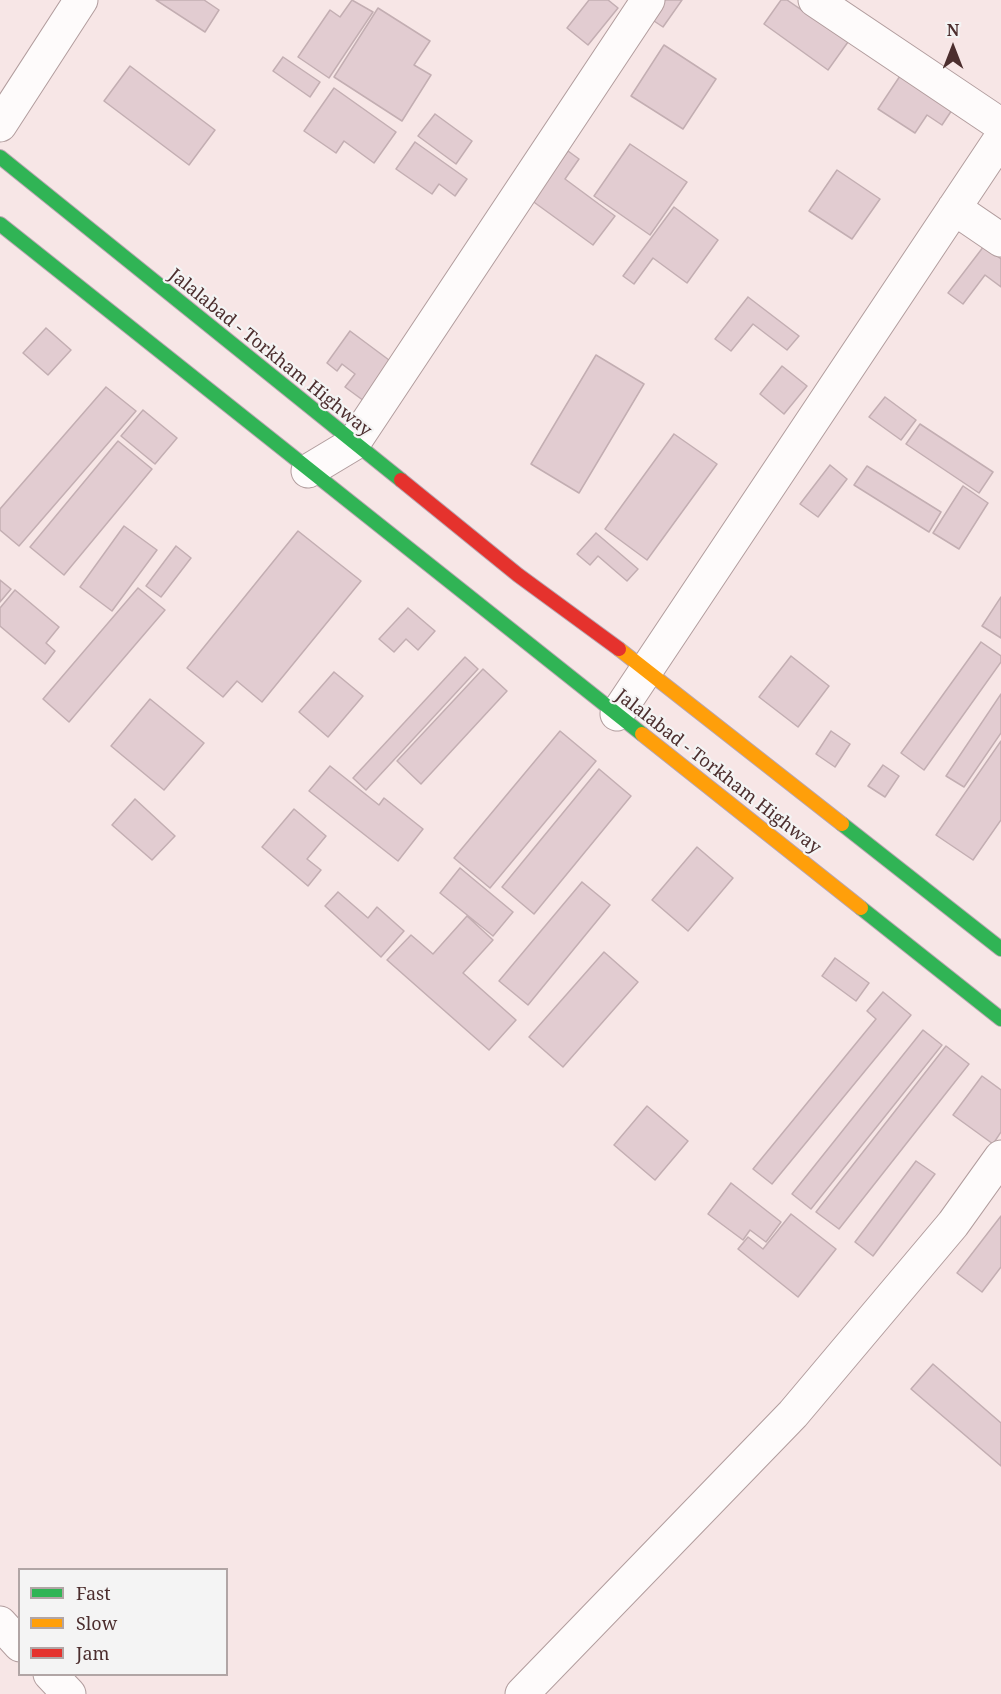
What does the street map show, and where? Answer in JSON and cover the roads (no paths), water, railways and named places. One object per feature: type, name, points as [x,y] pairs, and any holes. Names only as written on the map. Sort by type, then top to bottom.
[{"type":"highway","name":"Jalalabad - Torkham Highway","points":[[0,157],[518,575],[647,670],[1001,949]]},
{"type":"highway","name":"Jalalabad - Torkham Highway","points":[[0,224],[308,471],[1001,1019]]},
{"type":"highway","name":"Jalalabad - Torkham Highway","points":[[413,554],[448,561]]},
{"type":"highway","name":"Jalalabad - Torkham Highway","points":[[483,568],[518,575]]},
{"type":"street","points":[[0,125],[81,0]]},
{"type":"street","points":[[308,471],[353,444],[648,0]]},
{"type":"street","points":[[814,0],[1001,125]]},
{"type":"street","points":[[617,714],[1001,138]]},
{"type":"street","points":[[954,208],[1001,240]]},
{"type":"street","points":[[522,1694],[793,1414],[953,1224],[1001,1158]]},
{"type":"street","points":[[0,1623],[18,1643]]},
{"type":"street","points":[[52,1676],[69,1694]]}]
